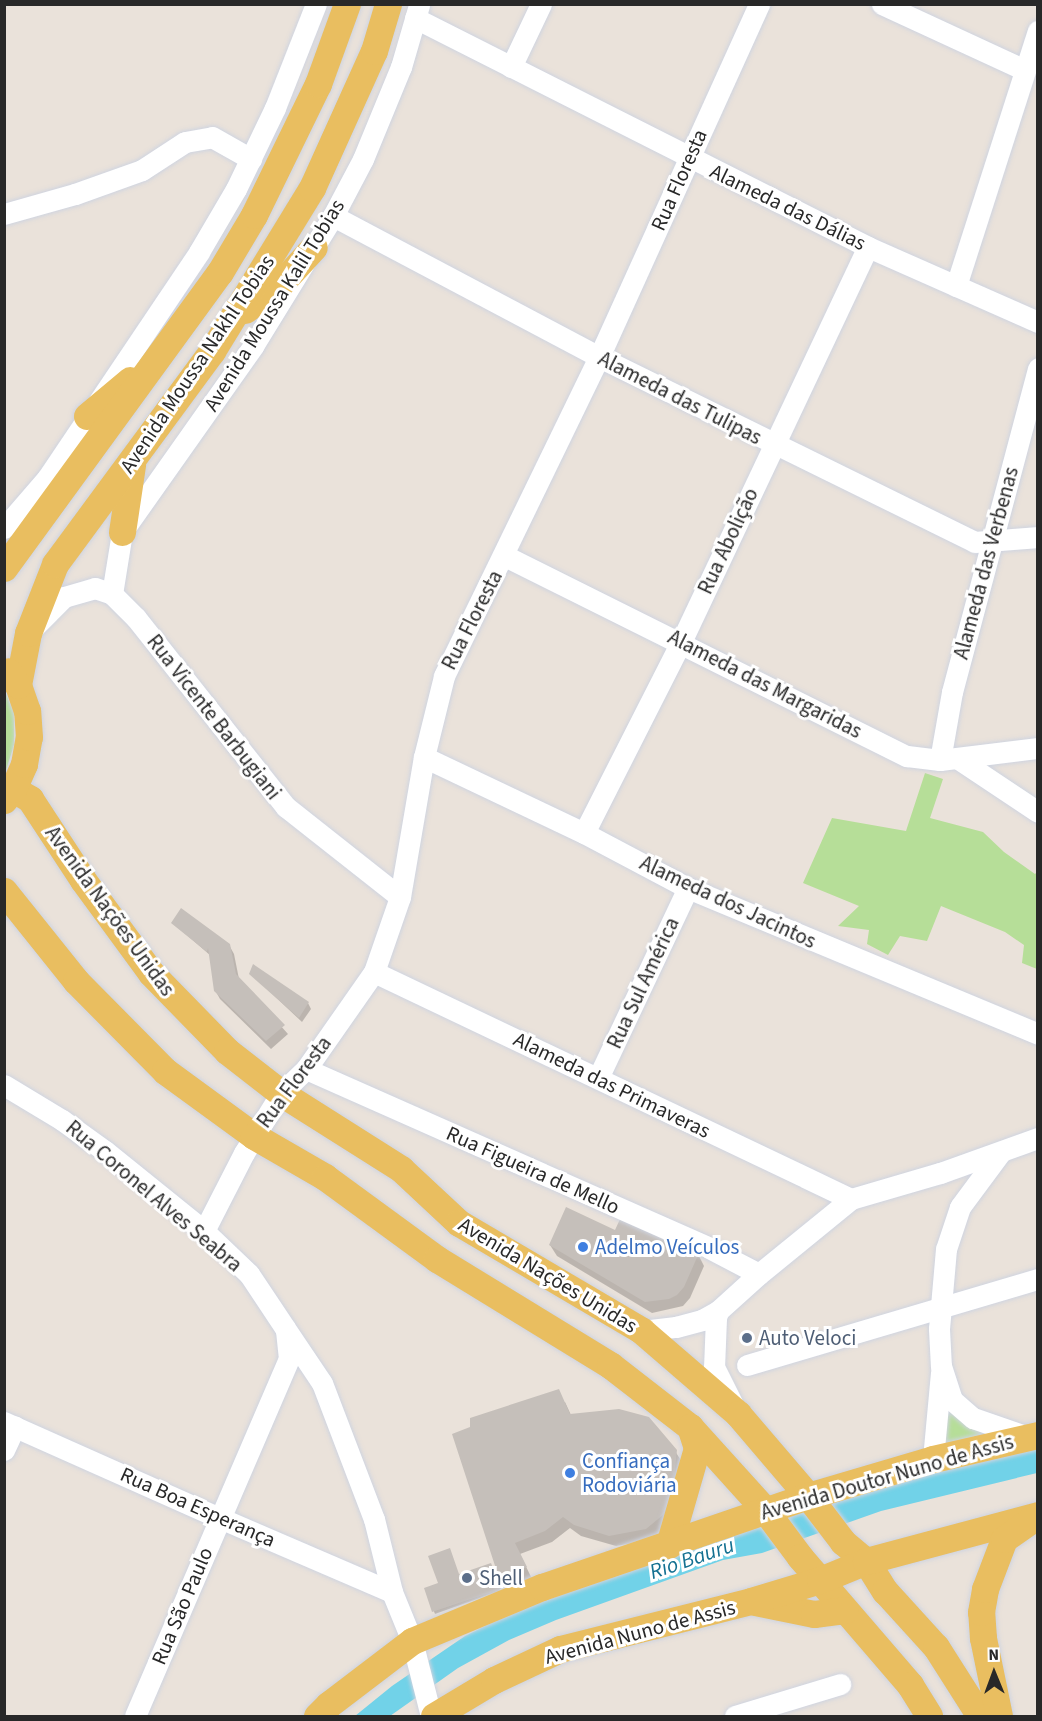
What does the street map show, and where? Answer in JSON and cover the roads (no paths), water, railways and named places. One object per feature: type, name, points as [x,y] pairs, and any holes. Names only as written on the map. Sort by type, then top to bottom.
[{"type":"main road","points":[[338,33],[340,4]]},
{"type":"main road","name":"Avenida Moussa Nakhl Tobias","points":[[4,568],[13,537],[179,331],[220,272],[254,214],[318,84],[347,4]]},
{"type":"main road","name":"Avenida Moussa Nakhl Tobias","points":[[11,676],[55,564],[132,463],[212,351],[312,188],[374,51],[388,4]]},
{"type":"main road","points":[[220,272],[215,297],[219,308],[234,318],[282,282],[314,247]]},
{"type":"main road","points":[[87,416],[126,384],[179,331],[194,329],[206,335],[212,351]]},
{"type":"main road","points":[[123,532],[132,463]]},
{"type":"main road","points":[[13,537],[48,477]]},
{"type":"main road","name":"Avenida Nações Unidas","points":[[11,676],[27,711],[29,737],[24,764],[9,794],[30,799],[83,880],[151,973],[226,1051],[281,1093],[401,1169],[459,1223],[642,1331],[738,1414],[843,1542],[866,1561],[885,1591],[936,1647],[980,1716]]},
{"type":"main road","name":"Avenida Nações Unidas","points":[[4,891],[76,981],[165,1071],[254,1136],[325,1178],[437,1259],[610,1365],[690,1427],[766,1512],[800,1557],[910,1685],[929,1716]]},
{"type":"main road","points":[[437,1259],[459,1223]]},
{"type":"main road","points":[[669,1545],[697,1448],[690,1427]]},
{"type":"main road","name":"Avenida Doutor Nuno de Assis","points":[[317,1716],[328,1705],[414,1650],[542,1587],[933,1459],[1033,1436]]},
{"type":"main road","points":[[820,1580],[866,1561],[1038,1515]]},
{"type":"main road","points":[[999,1716],[983,1638],[981,1612],[985,1589],[1004,1539],[1038,1515]]},
{"type":"main road","name":"Avenida Nuno de Assis","points":[[431,1711],[560,1649],[751,1601],[820,1580]]},
{"type":"main road","points":[[751,1601],[814,1614],[845,1610]]},
{"type":"street","points":[[48,477],[199,252],[251,159],[289,77],[316,4]]},
{"type":"street","points":[[511,67],[541,4]]},
{"type":"street","name":"Rua Floresta","points":[[204,1231],[254,1136],[281,1093],[306,1069],[374,972],[400,897],[424,757],[444,676],[505,556],[759,4]]},
{"type":"street","points":[[882,4],[1024,70]]},
{"type":"street","name":"Alameda das Dálias","points":[[417,11],[511,67],[688,158],[868,247],[1038,322]]},
{"type":"street","name":"Avenida Moussa Kalil Tobias","points":[[112,594],[123,532],[253,346],[333,216],[363,159],[401,67],[417,11]]},
{"type":"street","points":[[956,286],[1038,31]]},
{"type":"street","points":[[4,214],[75,194],[142,170],[185,142],[212,137],[251,159]]},
{"type":"street","name":"Alameda das Tulipas","points":[[333,216],[598,357],[772,445],[975,542],[1038,537]]},
{"type":"street","name":"Rua Abolição","points":[[584,833],[681,642],[772,445],[868,247]]},
{"type":"street","name":"Alameda das Verbenas","points":[[948,759],[952,692],[1038,368]]},
{"type":"street","name":"Alameda das Margaridas","points":[[505,556],[907,756],[948,759],[1038,748]]},
{"type":"street","points":[[28,633],[64,597],[95,588],[112,594]]},
{"type":"street","name":"Rua Vicente Barbugiani","points":[[112,594],[135,618],[286,807],[400,897]]},
{"type":"street","name":"Alameda dos Jacintos","points":[[424,757],[584,833],[687,888],[1038,1034]]},
{"type":"street","points":[[948,759],[1038,812]]},
{"type":"street","name":"Rua Sul América","points":[[598,1078],[687,888]]},
{"type":"street","name":"Alameda das Primaveras","points":[[374,972],[851,1199]]},
{"type":"street","name":"Rua Figueira de Mello","points":[[306,1069],[709,1248],[759,1274]]},
{"type":"street","name":"Rua Coronel Alves Seabra","points":[[4,1085],[62,1120],[97,1145],[204,1231],[249,1274],[322,1383],[374,1519],[392,1592],[414,1650],[431,1711]]},
{"type":"street","points":[[642,1331],[676,1327],[702,1320],[718,1311],[759,1274],[851,1199],[940,1173],[1038,1138]]},
{"type":"street","points":[[933,1459],[941,1366],[941,1305],[946,1249],[960,1207],[1001,1152]]},
{"type":"street","points":[[940,1173],[952,1180],[959,1189],[960,1207]]},
{"type":"street","points":[[747,1365],[941,1305],[1038,1279]]},
{"type":"street","points":[[718,1311],[714,1367],[738,1414]]},
{"type":"street","name":"Rua São Paulo","points":[[135,1716],[289,1359],[285,1328]]},
{"type":"street","points":[[941,1366],[952,1400],[973,1418],[1033,1436]]},
{"type":"street","points":[[4,1450],[10,1424]]},
{"type":"street","name":"Rua Boa Esperança","points":[[10,1424],[392,1592]]},
{"type":"street","points":[[735,1716],[840,1684]]},
{"type":"water","name":"Rio Bauru","points":[[1037,1438],[1037,1473],[881,1511],[762,1553],[723,1560],[556,1620],[509,1640],[458,1668],[390,1716],[355,1716],[392,1686],[465,1636],[513,1612],[746,1529]]},
{"type":"place","name":"Adelmo Veículos","points":[[583,1247]]},
{"type":"place","name":"Auto Veloci","points":[[747,1338]]},
{"type":"place","name":"Confiança Rodoviária","points":[[570,1473]]},
{"type":"place","name":"Shell","points":[[467,1578]]}]
